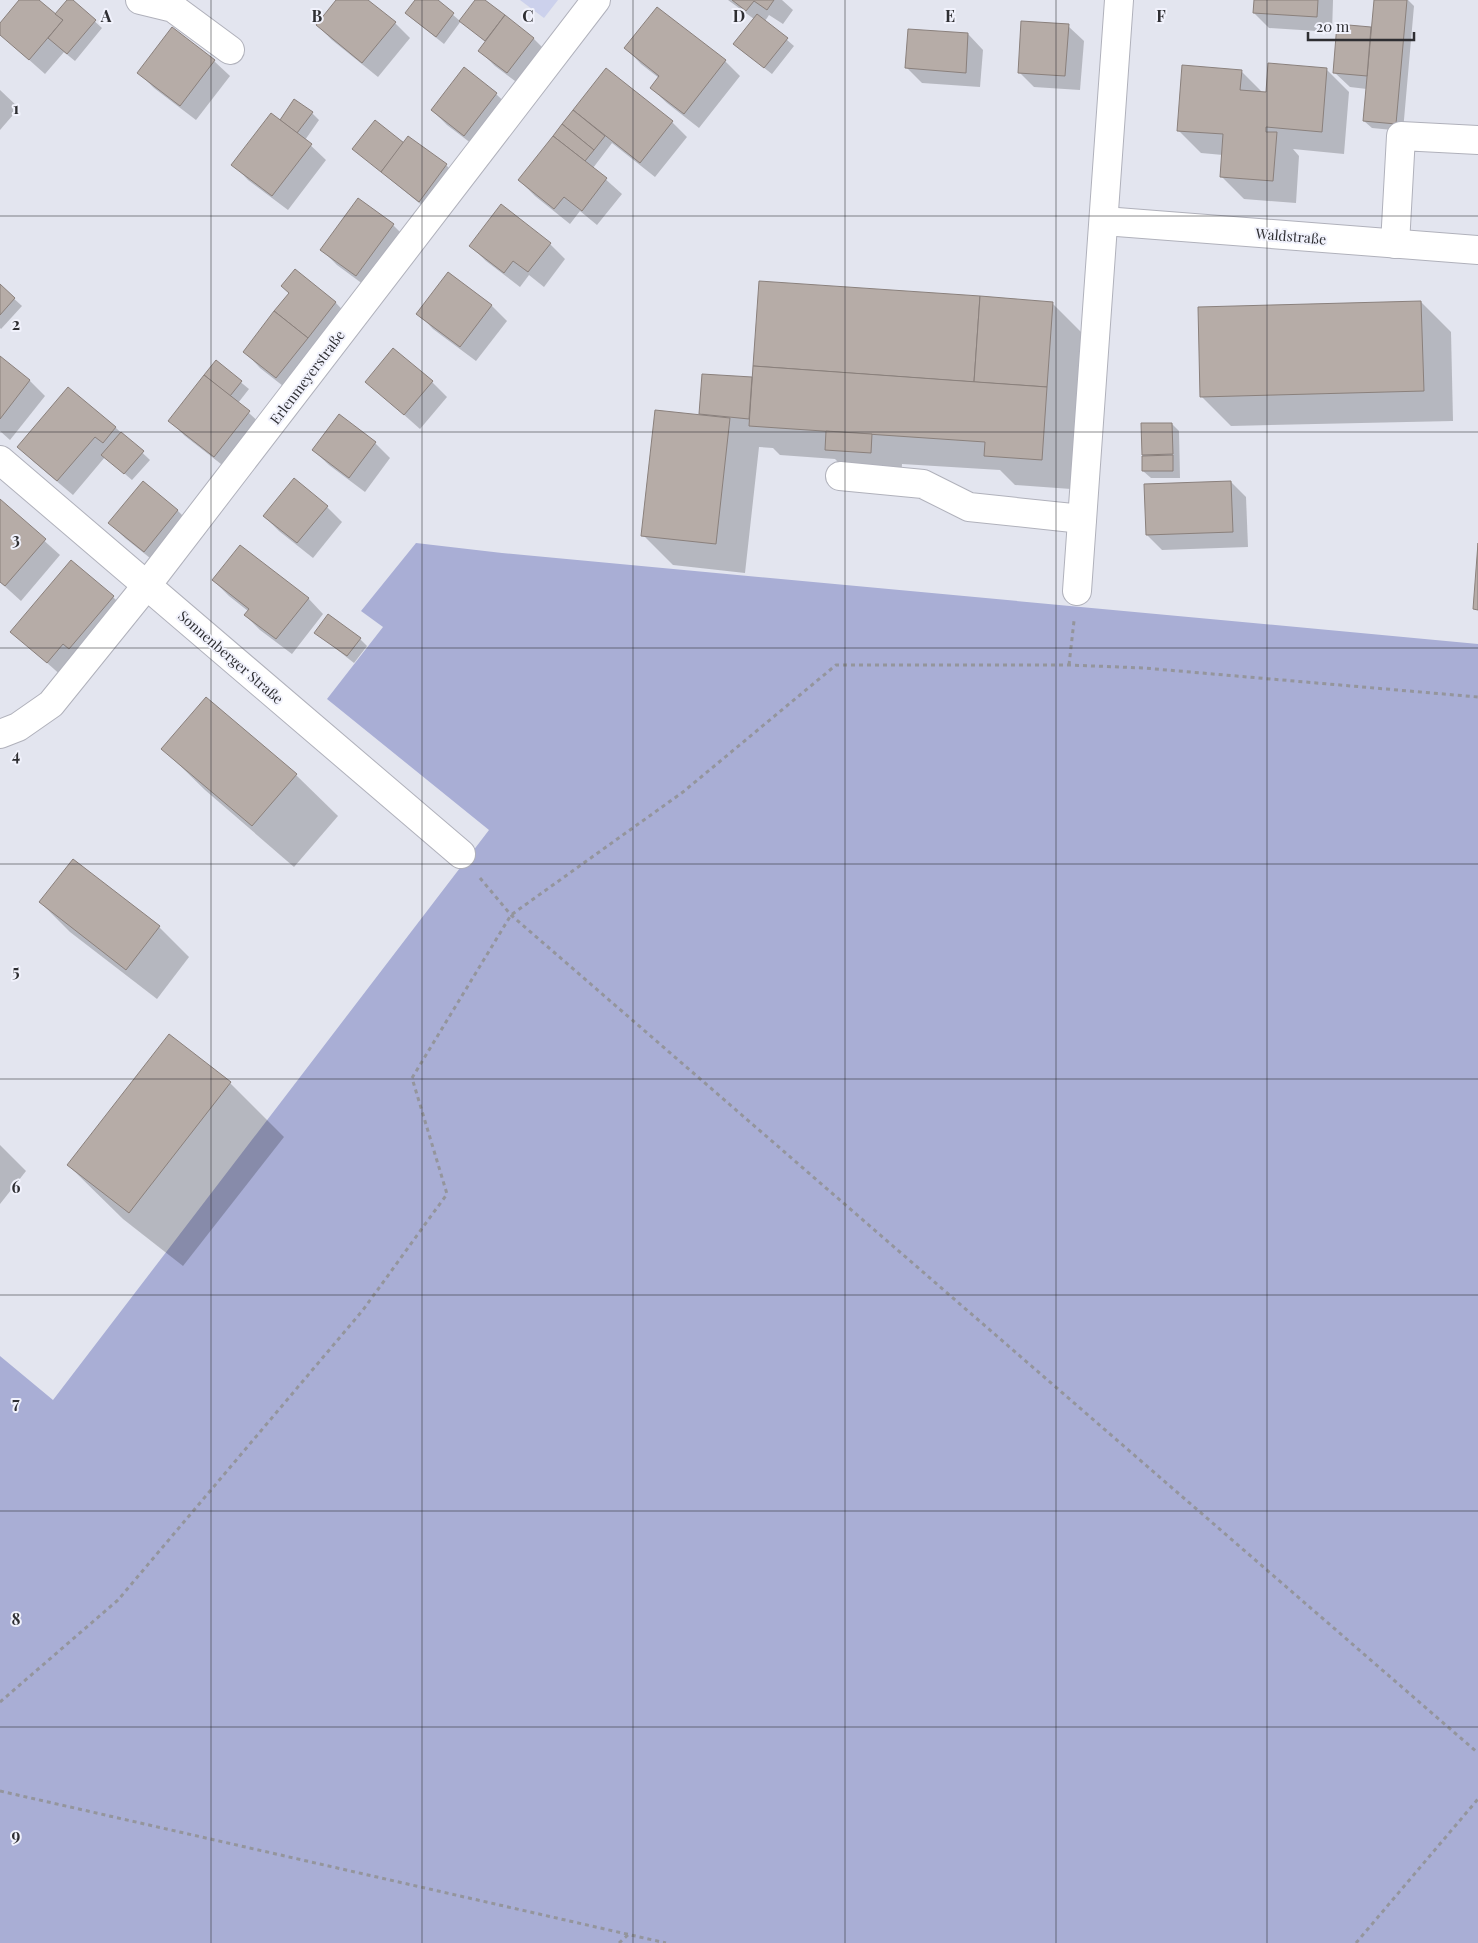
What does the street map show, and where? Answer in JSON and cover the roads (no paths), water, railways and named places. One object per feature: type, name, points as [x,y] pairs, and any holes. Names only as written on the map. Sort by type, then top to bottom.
[{"type":"street","points":[[140,0],[173,8],[230,50]]},
{"type":"street","name":"Erlenmeyerstraße","points":[[0,734],[18,727],[51,704],[148,585],[596,0]]},
{"type":"street","points":[[1077,591],[1119,0]]},
{"type":"street","points":[[1395,244],[1401,136],[1478,140]]},
{"type":"street","name":"Waldstraße","points":[[1104,221],[1478,250]]},
{"type":"street","name":"Sonnenberger Straße","points":[[0,460],[460,854]]},
{"type":"street","points":[[840,476],[923,484],[969,507],[1082,519]]}]
